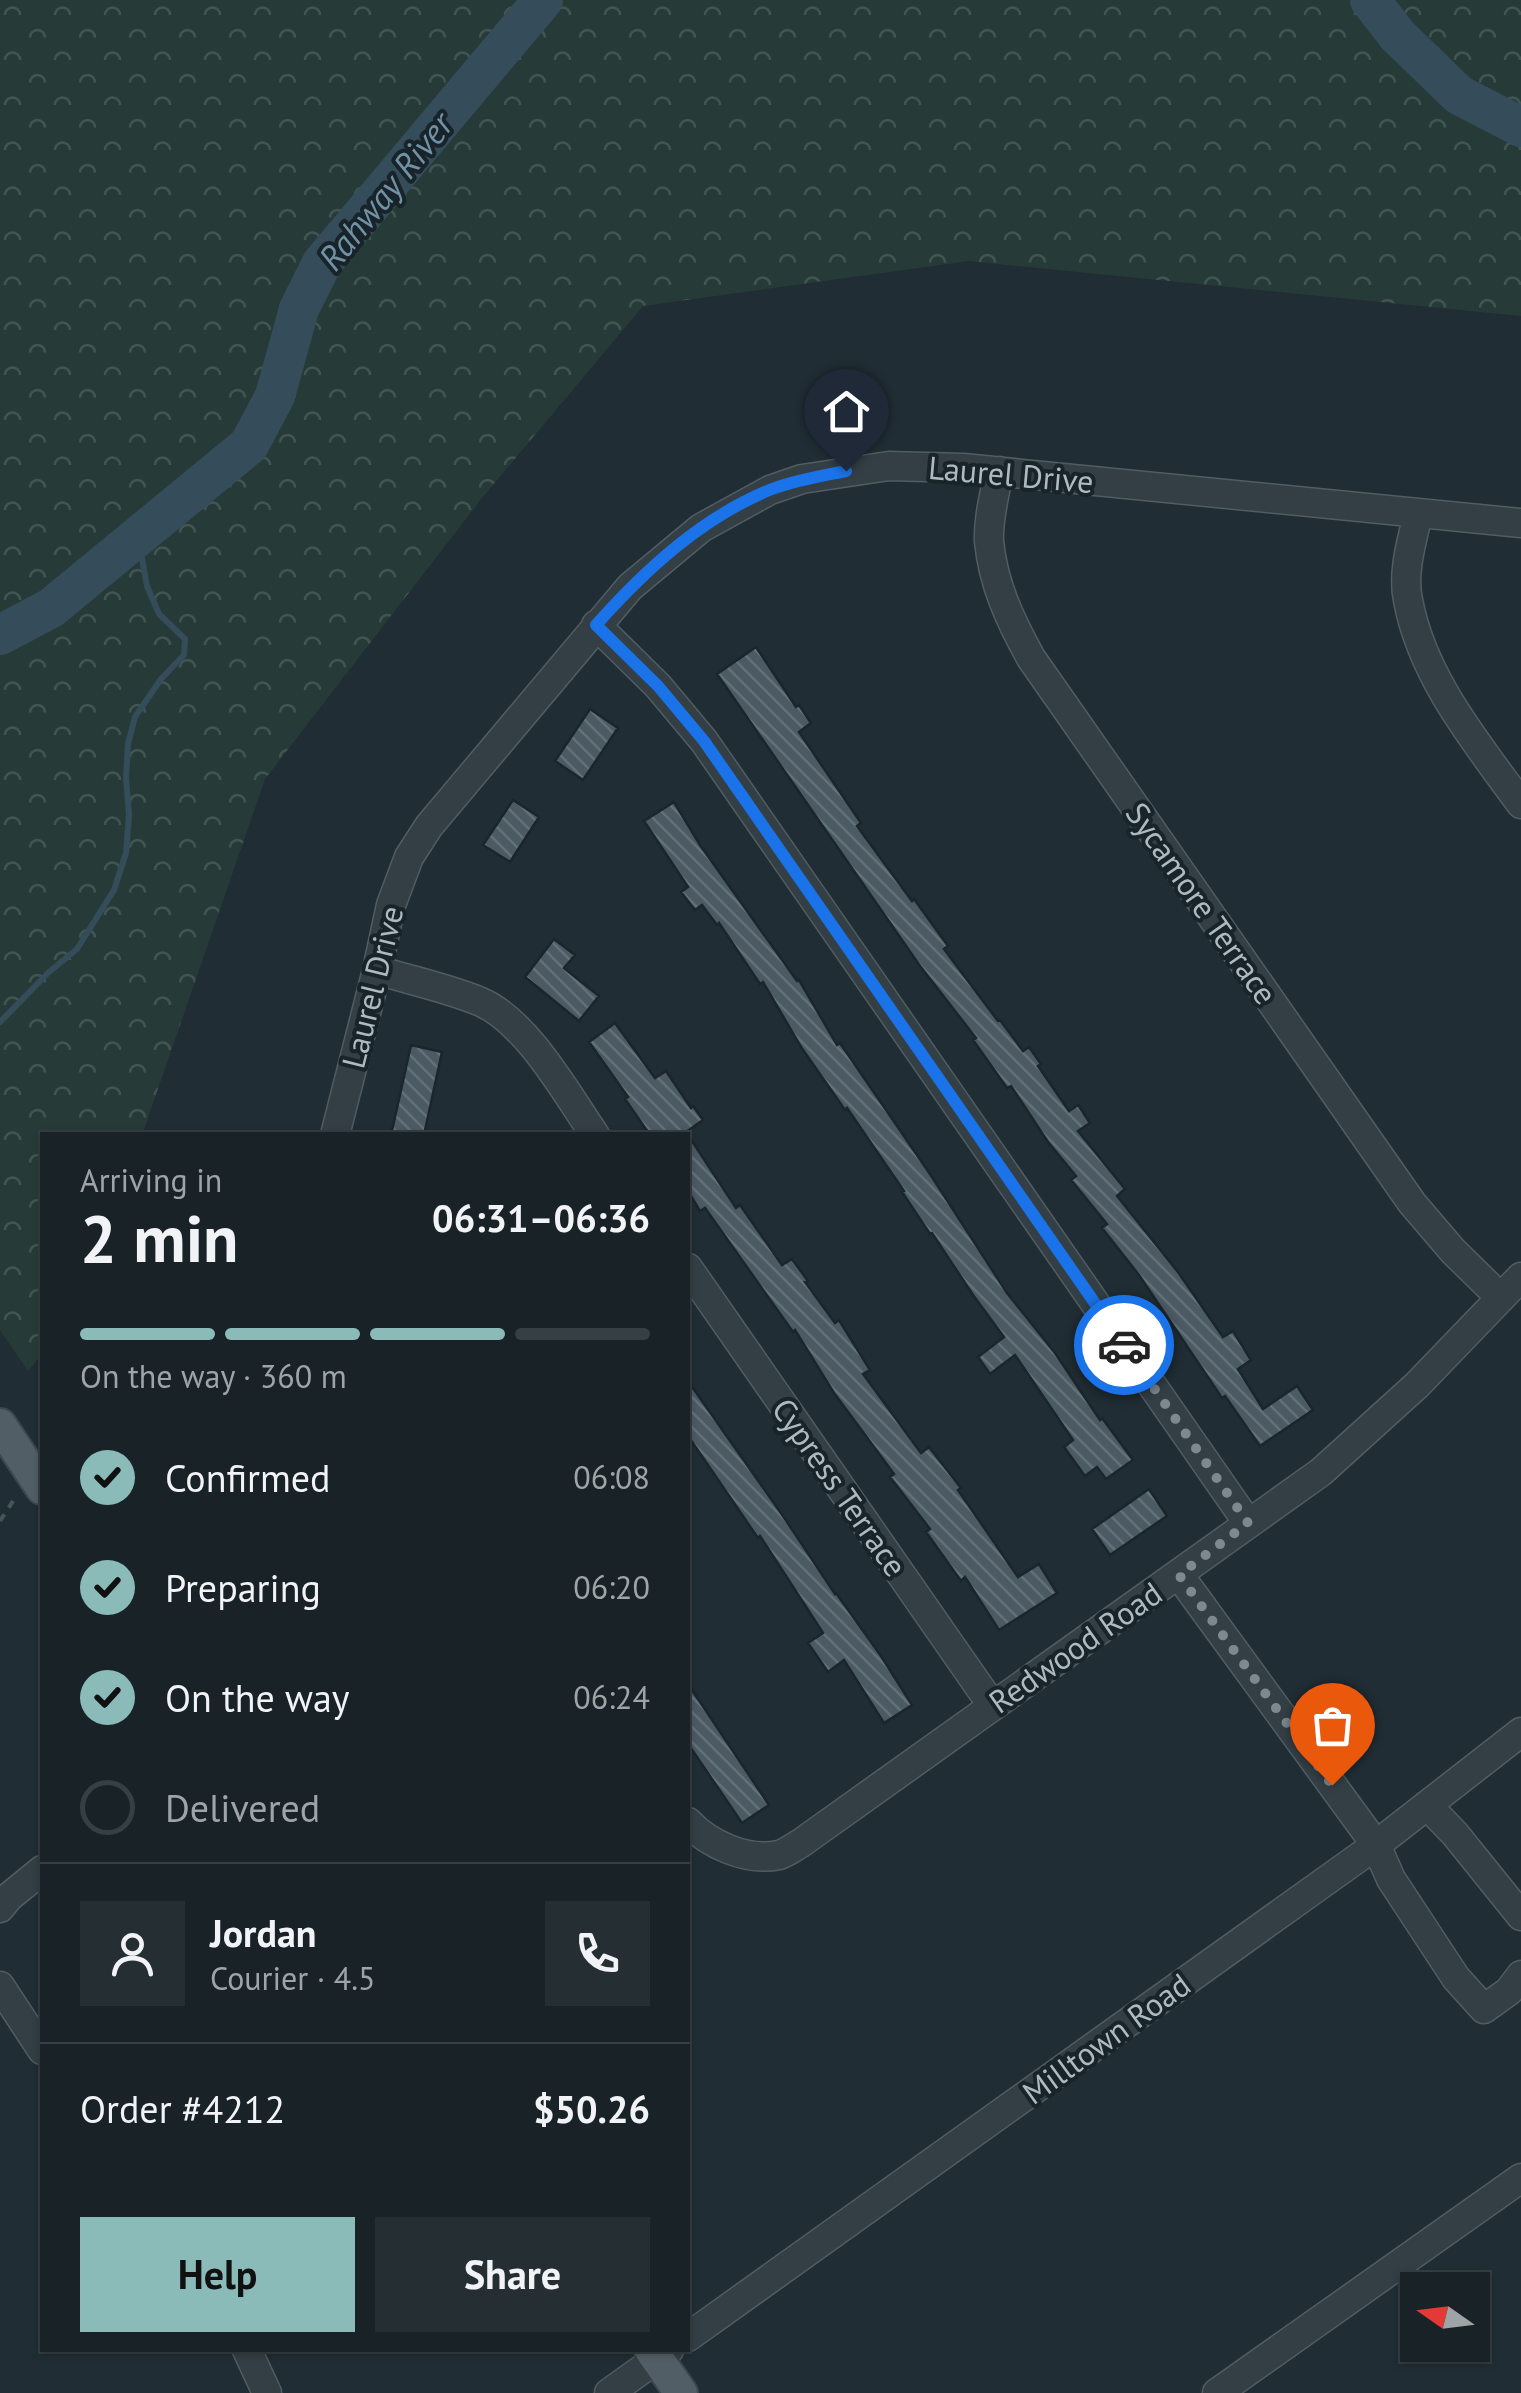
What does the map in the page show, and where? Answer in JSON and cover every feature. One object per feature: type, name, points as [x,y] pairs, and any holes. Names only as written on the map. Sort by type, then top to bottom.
[{"type":"main road","points":[[0,1425],[29,1493]]},
{"type":"main road","points":[[659,2353],[680,2393]]},
{"type":"street","name":"Laurel Drive","points":[[336,1132],[391,905],[408,858],[429,826],[630,587],[701,528],[770,490],[802,479],[890,466],[999,470],[1521,523]]},
{"type":"street","name":"Sycamore Terrace","points":[[999,470],[989,537],[996,584],[1008,617],[1031,658],[1412,1203],[1501,1298]]},
{"type":"street","points":[[1418,514],[1408,561],[1407,597],[1422,645],[1438,683],[1521,804]]},
{"type":"street","points":[[596,625],[658,686],[704,741],[1248,1523]]},
{"type":"street","points":[[377,970],[482,1002],[508,1019],[530,1042],[592,1132]]},
{"type":"street","name":"Cypress Terrace","points":[[690,1271],[992,1705]]},
{"type":"street","name":"Redwood Road","points":[[690,1824],[713,1842],[734,1851],[780,1855],[801,1843],[1321,1472],[1417,1384],[1521,1276]]},
{"type":"street","points":[[1179,1575],[1376,1845],[1391,1879],[1456,1978],[1484,2010],[1509,1991],[1521,1975]]},
{"type":"street","name":"Milltown Road","points":[[690,2336],[1376,1845],[1521,1732]]},
{"type":"street","points":[[1427,1805],[1521,1916]]},
{"type":"street","points":[[0,1908],[40,1872]]},
{"type":"street","points":[[0,1986],[40,2047]]},
{"type":"street","points":[[1218,2393],[1521,2178]]},
{"type":"street","points":[[249,2352],[267,2393]]},
{"type":"street","points":[[609,2393],[659,2353]]},
{"type":"path","points":[[0,1521],[29,1493]]},
{"type":"green space","points":[[0,0],[1521,0],[1521,316],[969,261],[643,306],[482,498],[265,779],[143,1132],[40,1132],[40,1356],[28,1371],[0,1330]]},
{"type":"building","points":[[756,647],[811,723],[799,732],[861,823],[857,826],[948,946],[944,949],[998,1021],[1023,1051],[1029,1047],[1069,1111],[1078,1105],[1090,1123],[1078,1131],[1125,1189],[1117,1196],[1178,1272],[1223,1337],[1233,1331],[1251,1360],[1238,1369],[1263,1409],[1297,1386],[1313,1410],[1260,1446],[1225,1396],[1222,1398],[1139,1275],[1102,1228],[1107,1224],[1071,1180],[1076,1176],[1011,1086],[1007,1088],[973,1040],[976,1038],[920,966],[717,674]]},
{"type":"building","points":[[590,709],[618,728],[583,780],[555,761]]},
{"type":"building","points":[[513,800],[539,817],[510,862],[483,845]]},
{"type":"building","points":[[674,802],[700,845],[799,980],[837,1045],[840,1043],[930,1174],[1007,1293],[1133,1460],[1106,1479],[1097,1467],[1085,1476],[1064,1447],[1073,1440],[1015,1355],[990,1374],[978,1357],[1004,1337],[801,1047],[763,982],[760,984],[719,923],[702,905],[695,910],[681,892],[688,887],[644,821]]},
{"type":"building","points":[[554,939],[575,955],[564,968],[599,996],[579,1021],[525,977]]},
{"type":"building","points":[[615,1023],[655,1078],[666,1071],[703,1120],[686,1132],[648,1132],[589,1042]]},
{"type":"building","points":[[411,1045],[442,1052],[425,1132],[392,1132]]},
{"type":"building","points":[[690,1138],[736,1208],[740,1205],[782,1265],[792,1259],[835,1323],[839,1320],[870,1370],[863,1374],[921,1453],[929,1447],[961,1488],[958,1490],[1018,1577],[1039,1564],[1057,1593],[999,1630],[965,1577],[961,1581],[926,1532],[930,1529],[890,1477],[894,1474],[834,1393],[795,1330],[705,1208],[700,1211],[690,1194]]},
{"type":"building","points":[[690,1384],[912,1705],[884,1723],[844,1660],[828,1672],[808,1643],[823,1633],[690,1439]]},
{"type":"building","points":[[1149,1489],[1167,1516],[1110,1555],[1092,1529]]},
{"type":"building","points":[[690,1687],[769,1805],[742,1823],[690,1747]]},
{"type":"waterway","name":"Rahway River","points":[[0,635],[51,608],[249,445],[275,396],[299,309],[322,263],[543,0]]},
{"type":"waterway","name":"Rahway River","points":[[1370,0],[1397,35],[1459,95],[1521,127]]},
{"type":"waterway","points":[[0,1022],[77,949],[114,890],[126,853],[128,744],[135,717],[161,679],[184,655],[185,639],[159,614],[147,586],[138,537]]},
{"type":"way so far","points":[[1124,1345],[1248,1523],[1179,1575],[1332,1785]]},
{"type":"route","points":[[846,471],[770,490],[701,528],[630,587],[596,625],[658,686],[704,741],[1124,1345]]}]
